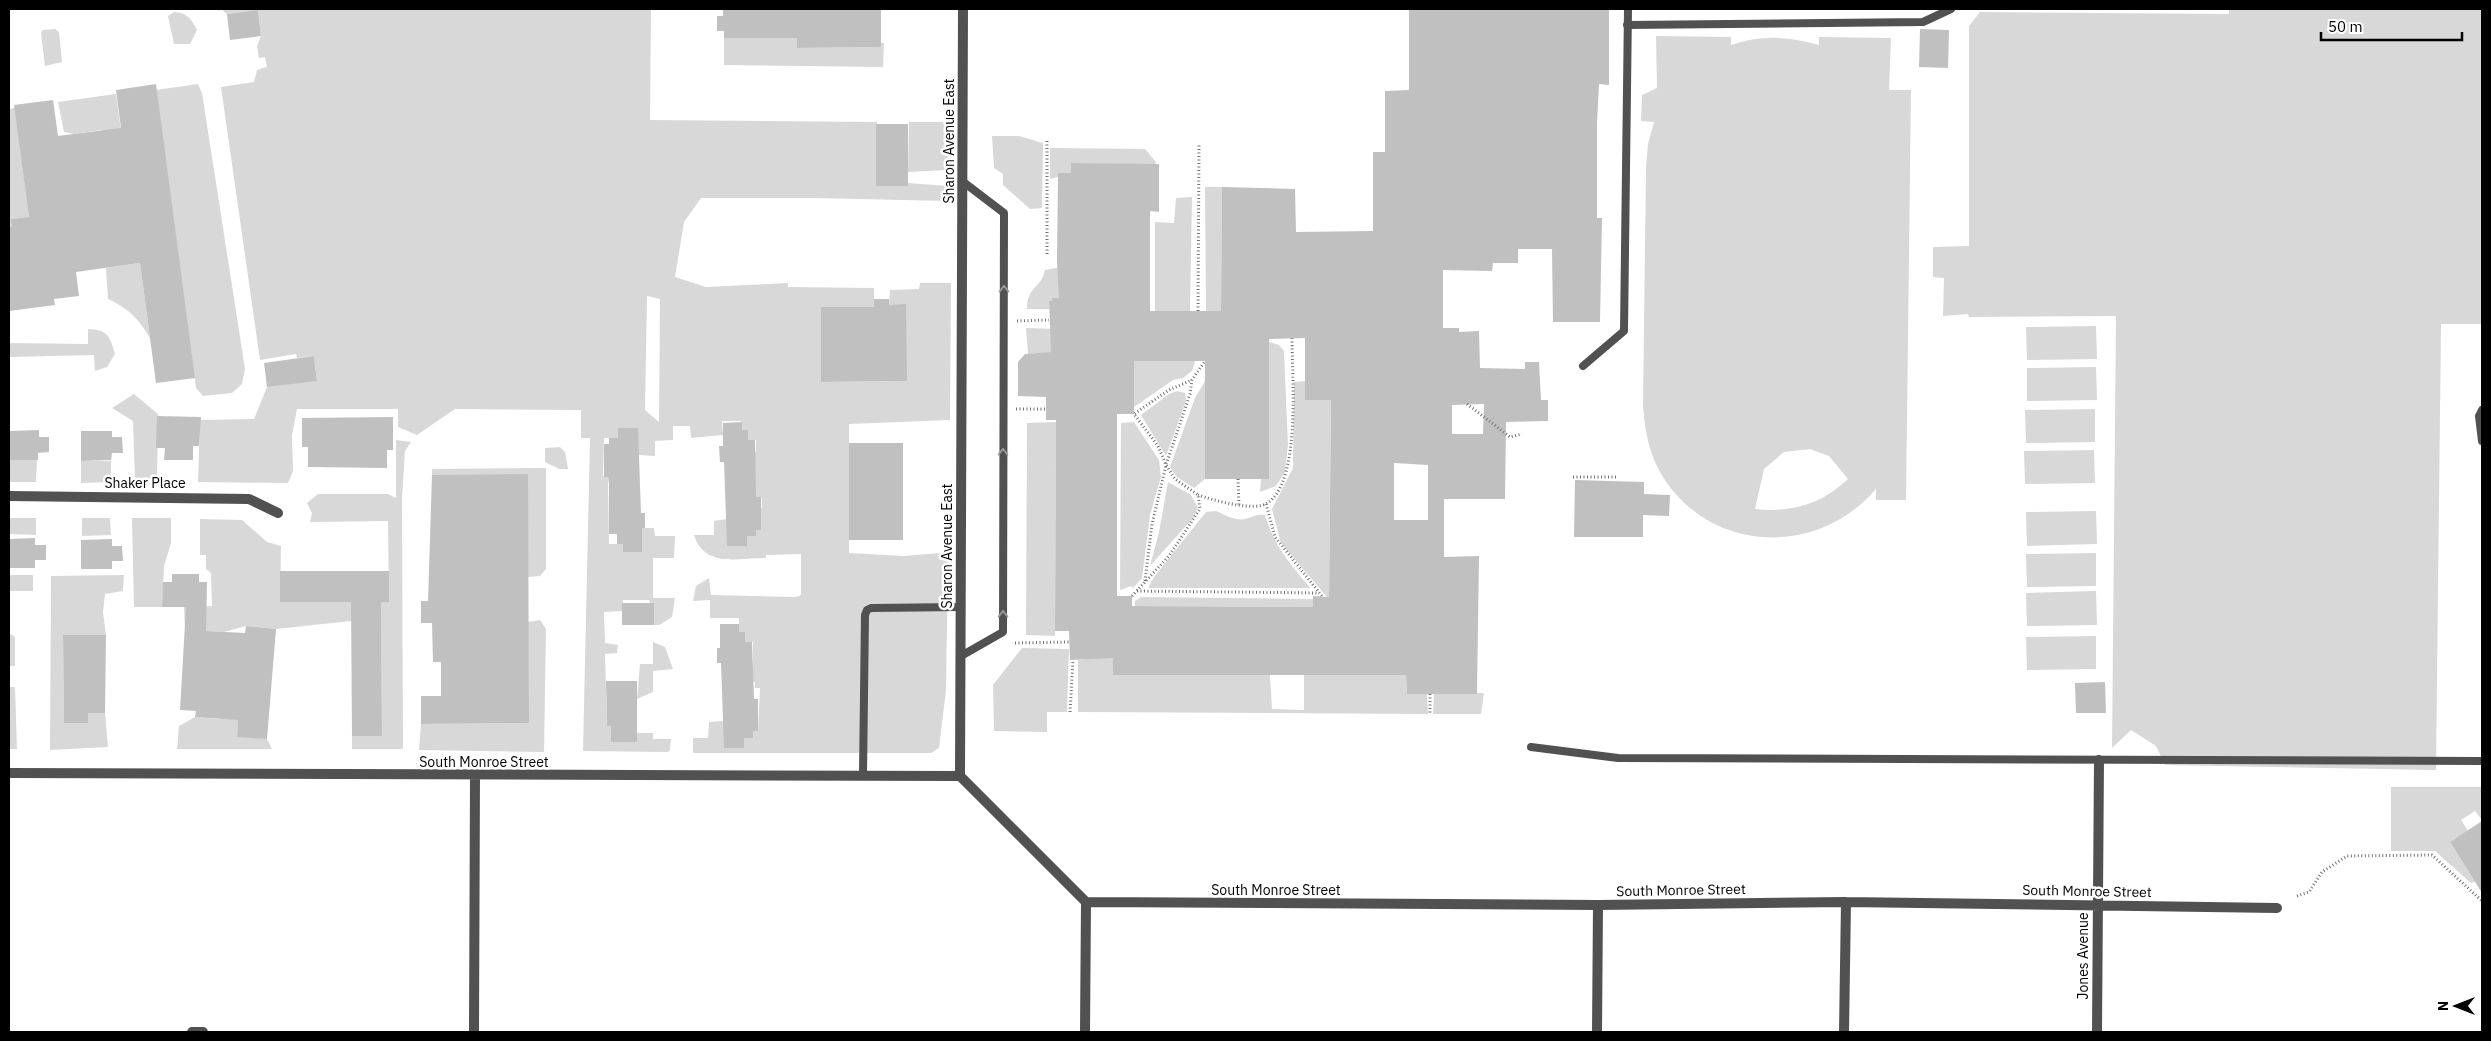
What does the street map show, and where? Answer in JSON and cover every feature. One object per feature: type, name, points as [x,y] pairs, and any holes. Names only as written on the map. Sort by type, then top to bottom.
[{"type":"street","name":"Sharon Avenue East","points":[[960,776],[963,9]]},
{"type":"street","name":"Shaker Place","points":[[9,496],[249,499],[278,513]]},
{"type":"street","name":"Jones Avenue","points":[[2097,1032],[2099,760]]},
{"type":"street","name":"South Monroe Street","points":[[9,773],[475,776],[960,776]]},
{"type":"street","points":[[474,1032],[475,776]]},
{"type":"street","points":[[960,776],[1086,902],[1085,1032]]},
{"type":"street","name":"South Monroe Street","points":[[1086,902],[1598,905],[1846,902],[2277,908]]},
{"type":"street","points":[[1844,1032],[1846,902]]},
{"type":"street","points":[[1597,1032],[1598,905]]},
{"type":"street","points":[[192,1032],[203,1032]]},
{"type":"lane","points":[[1583,366],[1624,331],[1628,9]]},
{"type":"lane","points":[[1627,25],[1923,22],[1951,9]]},
{"type":"lane","points":[[960,656],[1003,632],[1004,213],[962,182]]},
{"type":"lane","points":[[2482,410],[2479,416],[2482,441]]},
{"type":"lane","points":[[863,775],[865,615],[867,610],[871,608],[960,607]]},
{"type":"lane","points":[[1531,747],[1618,758],[2482,761]]},
{"type":"path","points":[[1046,141],[1047,255]]},
{"type":"path","points":[[1198,311],[1199,145]]},
{"type":"path","points":[[1017,321],[1049,320]]},
{"type":"path","points":[[1192,380],[1169,390],[1134,414],[1158,446],[1166,465],[1175,479],[1198,495],[1225,504],[1266,504],[1270,502],[1286,479],[1292,444],[1292,338]]},
{"type":"path","points":[[1144,582],[1152,524],[1166,465],[1190,394],[1192,380],[1205,361]]},
{"type":"path","points":[[1467,404],[1510,436],[1522,434]]},
{"type":"path","points":[[1015,409],[1046,409]]},
{"type":"path","points":[[1573,478],[1616,477]]},
{"type":"path","points":[[1238,479],[1239,505]]},
{"type":"path","points":[[1132,596],[1169,556],[1200,509],[1198,495]]},
{"type":"path","points":[[1266,504],[1275,537],[1322,596]]},
{"type":"path","points":[[1136,591],[1319,592]]},
{"type":"path","points":[[1014,643],[1070,642]]},
{"type":"path","points":[[1070,712],[1073,660]]},
{"type":"path","points":[[1430,694],[1430,714]]},
{"type":"path","points":[[2297,896],[2309,892],[2322,872],[2347,856],[2432,855],[2482,901]]},
{"type":"shaded area","points":[[221,9],[651,9],[650,120],[877,122],[877,186],[908,186],[908,183],[948,186],[945,201],[701,198],[684,222],[675,277],[706,287],[788,283],[788,287],[874,288],[874,307],[821,308],[822,382],[906,381],[906,305],[889,305],[890,290],[919,289],[920,283],[951,283],[950,420],[849,424],[849,553],[904,556],[940,553],[948,556],[946,690],[939,748],[931,753],[693,753],[693,738],[708,738],[709,722],[724,721],[724,748],[744,748],[744,738],[753,738],[753,731],[758,731],[760,688],[755,688],[755,682],[747,682],[753,663],[753,642],[745,642],[745,632],[739,632],[739,618],[710,618],[710,600],[693,601],[696,586],[709,578],[711,595],[796,597],[801,595],[801,554],[766,555],[766,558],[723,559],[706,553],[694,535],[714,535],[714,521],[727,519],[727,546],[747,546],[747,536],[756,536],[754,509],[762,508],[762,498],[756,497],[756,490],[750,490],[755,471],[750,452],[756,452],[756,440],[748,440],[742,430],[741,421],[722,421],[723,435],[691,438],[690,426],[673,426],[673,440],[655,441],[655,456],[638,455],[638,428],[618,428],[618,438],[604,438],[603,476],[608,477],[609,544],[623,544],[623,552],[642,552],[642,528],[654,528],[655,536],[675,536],[674,558],[653,558],[653,598],[675,598],[672,617],[659,625],[654,625],[654,603],[650,603],[649,600],[623,600],[622,611],[604,612],[605,643],[618,645],[617,653],[605,654],[607,726],[611,726],[611,742],[637,742],[637,733],[653,733],[653,739],[671,739],[668,752],[583,751],[590,438],[581,438],[581,410],[455,409],[417,435],[398,427],[398,409],[297,409],[292,435],[293,471],[288,483],[198,482],[200,420],[254,419],[267,387],[317,380],[314,356],[297,358],[296,354],[260,360],[221,87],[254,82],[257,70],[267,67],[265,57],[259,58],[257,46],[261,36],[258,10],[227,14]],"holes":[[[647,296],[660,299],[659,422],[645,410]]]},
{"type":"shaded area","points":[[2229,9],[2482,9],[2482,324],[2441,324],[2436,770],[2165,765],[2156,746],[2131,730],[2112,748],[2116,316],[1969,317],[1968,314],[1943,316],[1944,278],[1933,277],[1933,247],[1969,246],[1969,26],[1980,12],[2229,14]]},
{"type":"shaded area","points":[[174,12],[188,17],[197,30],[190,44],[174,44],[168,16]]},
{"type":"shaded area","points":[[55,29],[59,32],[62,62],[45,66],[41,33],[43,30]]},
{"type":"shaded area","points":[[1656,36],[1731,37],[1731,45],[1764,38],[1786,38],[1819,45],[1819,37],[1891,38],[1889,90],[1911,90],[1906,500],[1876,500],[1876,489],[1851,512],[1824,527],[1794,536],[1763,537],[1733,531],[1705,519],[1680,499],[1660,472],[1648,440],[1643,406],[1646,167],[1648,144],[1654,122],[1641,121],[1642,95],[1657,88]],"holes":[[[1810,449],[1829,456],[1848,479],[1838,488],[1817,501],[1805,505],[1781,510],[1755,509],[1764,469],[1784,452]]]},
{"type":"shaded area","points":[[724,38],[797,38],[797,48],[881,47],[881,43],[884,43],[883,67],[724,65]]},
{"type":"shaded area","points":[[198,84],[202,93],[245,369],[242,384],[232,393],[203,396],[196,388],[156,90]]},
{"type":"shaded area","points":[[116,94],[137,247],[108,187],[101,130],[74,134],[64,132],[58,102]]},
{"type":"shaded area","points":[[15,108],[29,217],[12,219],[12,227],[9,227],[9,109]]},
{"type":"shaded area","points":[[909,122],[949,122],[947,170],[908,172]]},
{"type":"shaded area","points":[[992,136],[1019,136],[1043,143],[1042,208],[1030,209],[1003,185],[1003,174],[994,168]]},
{"type":"shaded area","points":[[1050,148],[1145,149],[1156,162],[1155,165],[1071,163],[1071,173],[1058,173],[1058,177],[1050,179]]},
{"type":"shaded area","points":[[1205,187],[1222,187],[1221,311],[1206,311]]},
{"type":"shaded area","points":[[1192,197],[1190,311],[1155,311],[1155,222],[1174,223],[1176,198]]},
{"type":"shaded area","points":[[140,263],[150,338],[132,315],[122,306],[108,299],[106,268]]},
{"type":"shaded area","points":[[1062,267],[1059,298],[1052,298],[1052,301],[1049,301],[1049,309],[1027,309],[1029,296],[1040,281],[1045,270]]},
{"type":"shaded area","points":[[2096,326],[2097,359],[2027,360],[2026,327]]},
{"type":"shaded area","points":[[1026,328],[1057,329],[1057,352],[1028,354]]},
{"type":"shaded area","points":[[88,329],[100,331],[110,338],[115,354],[107,367],[95,371],[94,355],[9,357],[9,343],[88,344]]},
{"type":"shaded area","points":[[1269,342],[1279,345],[1284,351],[1288,445],[1285,472],[1276,486],[1260,492],[1261,479],[1269,478]]},
{"type":"shaded area","points":[[1134,361],[1195,361],[1192,371],[1183,378],[1173,380],[1134,407]]},
{"type":"shaded area","points":[[2096,367],[2097,400],[2027,401],[2027,368]]},
{"type":"shaded area","points":[[1205,381],[1205,479],[1194,488],[1177,477],[1170,467],[1195,398]]},
{"type":"shaded area","points":[[1305,381],[1305,400],[1331,400],[1329,597],[1281,543],[1272,509],[1293,468],[1294,382]]},
{"type":"shaded area","points":[[1177,391],[1185,393],[1186,401],[1166,456],[1141,415],[1169,394]]},
{"type":"shaded area","points":[[134,394],[158,414],[157,481],[135,480],[133,421],[112,408]]},
{"type":"shaded area","points":[[2095,409],[2095,442],[2026,443],[2025,410]]},
{"type":"shaded area","points":[[1056,422],[1055,636],[1026,635],[1027,423]]},
{"type":"shaded area","points":[[1134,422],[1159,460],[1161,477],[1150,515],[1142,578],[1133,588],[1131,586],[1120,590],[1121,423]]},
{"type":"shaded area","points":[[396,440],[411,442],[405,451],[402,498],[403,749],[352,749],[352,736],[382,736],[381,621],[351,621],[276,629],[246,626],[224,632],[185,630],[184,607],[212,606],[211,573],[206,569],[206,555],[200,555],[200,519],[242,520],[267,542],[281,546],[280,602],[389,602],[388,521],[310,522],[312,513],[307,503],[318,494],[388,494],[396,498]]},
{"type":"shaded area","points":[[560,447],[565,452],[568,469],[559,469],[545,462],[545,448]]},
{"type":"shaded area","points":[[2094,450],[2095,483],[2025,484],[2024,451]]},
{"type":"shaded area","points":[[9,460],[37,460],[36,482],[9,482]]},
{"type":"shaded area","points":[[81,461],[111,461],[111,482],[81,483]]},
{"type":"shaded area","points":[[546,468],[546,569],[540,576],[528,577],[527,475],[432,475],[432,469]]},
{"type":"shaded area","points":[[1168,482],[1191,495],[1198,508],[1193,518],[1150,566],[1159,532]]},
{"type":"shaded area","points":[[1216,511],[1238,519],[1265,515],[1273,536],[1289,563],[1310,588],[1148,588],[1154,577],[1206,512]]},
{"type":"shaded area","points":[[2096,511],[2097,544],[2027,546],[2026,512]]},
{"type":"shaded area","points":[[9,518],[36,518],[36,535],[9,534]]},
{"type":"shaded area","points":[[82,518],[110,518],[111,535],[82,536]]},
{"type":"shaded area","points":[[132,518],[171,518],[171,543],[164,566],[162,607],[134,607]]},
{"type":"shaded area","points":[[2096,553],[2096,586],[2027,587],[2026,554]]},
{"type":"shaded area","points":[[9,575],[33,575],[33,591],[9,591]]},
{"type":"shaded area","points":[[124,575],[123,591],[105,594],[103,612],[106,635],[63,636],[64,723],[88,723],[88,713],[105,713],[108,747],[50,750],[51,576]]},
{"type":"shaded area","points":[[2096,591],[2097,625],[2027,626],[2026,593]]},
{"type":"shaded area","points":[[1141,597],[1313,599],[1313,607],[1135,606],[1135,601]]},
{"type":"shaded area","points":[[540,620],[546,629],[544,752],[419,750],[421,724],[529,723],[528,622]]},
{"type":"shaded area","points":[[9,633],[15,637],[15,666],[9,666]]},
{"type":"shaded area","points":[[2096,636],[2096,669],[2027,670],[2026,637]]},
{"type":"shaded area","points":[[653,642],[665,647],[673,669],[653,671],[653,692],[637,699],[640,664],[653,664]]},
{"type":"shaded area","points":[[1113,647],[1113,675],[1270,675],[1272,709],[1304,710],[1304,675],[1406,675],[1407,694],[1427,694],[1428,714],[1078,712],[1078,660],[1086,659]]},
{"type":"shaded area","points":[[1022,648],[1069,649],[1067,712],[1047,712],[1047,732],[994,731],[993,685]]},
{"type":"shaded area","points":[[9,687],[15,687],[17,749],[9,749]]},
{"type":"shaded area","points":[[1484,693],[1481,714],[1433,714],[1434,694]]},
{"type":"shaded area","points":[[239,713],[237,736],[267,739],[272,749],[177,749],[179,726],[195,717],[219,719]]},
{"type":"shaded area","points":[[2391,787],[2482,787],[2482,820],[2475,811],[2461,820],[2468,831],[2450,842],[2475,882],[2471,883],[2435,851],[2391,851]]},
{"type":"building","points":[[723,9],[881,9],[881,47],[797,48],[797,38],[724,38],[724,31],[717,31],[717,16],[723,16]]},
{"type":"building","points":[[1409,9],[1609,9],[1609,85],[1599,84],[1597,123],[1597,218],[1602,218],[1600,322],[1553,322],[1552,249],[1518,249],[1518,263],[1493,263],[1492,271],[1443,270],[1443,328],[1459,328],[1459,332],[1479,331],[1480,368],[1525,369],[1525,362],[1539,362],[1541,400],[1548,400],[1548,421],[1506,422],[1505,499],[1444,499],[1444,557],[1479,556],[1477,694],[1407,694],[1406,675],[1113,675],[1113,658],[1070,660],[1069,631],[1055,631],[1056,420],[1046,420],[1046,397],[1018,396],[1018,362],[1025,354],[1051,352],[1049,301],[1052,301],[1052,298],[1059,298],[1057,262],[1058,173],[1071,173],[1071,163],[1159,164],[1159,212],[1150,211],[1150,311],[1221,311],[1222,187],[1295,189],[1296,232],[1373,231],[1373,152],[1385,152],[1385,91],[1409,90]],"holes":[[[1305,338],[1305,400],[1331,400],[1329,597],[1313,596],[1313,607],[1132,606],[1132,596],[1117,596],[1117,414],[1134,414],[1134,361],[1205,361],[1205,479],[1269,479],[1269,339]],[[1484,404],[1483,434],[1452,434],[1452,405]],[[1394,463],[1428,465],[1428,520],[1394,520]]]},
{"type":"building","points":[[258,10],[261,36],[230,40],[227,14]]},
{"type":"building","points":[[1920,29],[1949,30],[1948,68],[1919,67]]},
{"type":"building","points":[[156,84],[195,378],[156,383],[140,263],[76,272],[79,296],[54,299],[55,305],[9,311],[9,227],[12,227],[11,219],[29,217],[14,105],[53,100],[58,136],[121,128],[116,90]]},
{"type":"building","points":[[876,124],[908,124],[908,186],[876,186]]},
{"type":"building","points":[[874,299],[889,299],[889,305],[906,304],[907,381],[821,382],[821,307],[874,307]]},
{"type":"building","points":[[314,356],[317,381],[267,387],[264,363]]},
{"type":"building","points":[[157,416],[201,417],[199,446],[193,446],[193,460],[164,460],[165,448],[156,448]]},
{"type":"building","points":[[393,417],[393,450],[387,450],[387,468],[308,467],[308,447],[302,447],[302,418]]},
{"type":"building","points":[[742,422],[742,430],[748,430],[748,440],[755,440],[756,497],[761,497],[761,530],[756,530],[756,536],[747,536],[747,546],[727,546],[724,462],[720,462],[719,446],[723,446],[723,423]]},
{"type":"building","points":[[618,428],[638,428],[641,513],[645,513],[645,528],[642,528],[642,552],[623,552],[623,544],[617,544],[617,534],[609,534],[609,484],[608,477],[604,477],[604,444],[609,444],[609,438],[618,438]]},
{"type":"building","points":[[39,430],[39,437],[49,437],[49,452],[38,453],[38,460],[9,460],[9,431]]},
{"type":"building","points":[[81,431],[112,431],[112,437],[122,437],[123,453],[112,453],[111,460],[81,461]]},
{"type":"building","points":[[849,443],[903,443],[903,540],[849,540]]},
{"type":"building","points":[[528,474],[529,723],[421,724],[421,696],[441,696],[441,662],[433,662],[432,623],[421,623],[421,601],[428,601],[432,475]]},
{"type":"building","points":[[1575,480],[1644,482],[1644,494],[1670,495],[1669,516],[1643,515],[1643,537],[1574,537]]},
{"type":"building","points":[[35,538],[35,545],[46,545],[46,560],[35,560],[35,568],[9,568],[9,539]]},
{"type":"building","points":[[112,539],[112,546],[122,546],[123,561],[112,561],[112,569],[81,569],[81,540]]},
{"type":"building","points":[[280,571],[389,571],[389,602],[381,602],[382,736],[352,736],[351,602],[280,602]]},
{"type":"building","points":[[172,574],[199,574],[199,582],[207,582],[206,631],[245,633],[246,626],[276,629],[267,739],[237,737],[238,720],[195,717],[196,711],[180,710],[186,607],[162,607],[163,582],[172,582]]},
{"type":"building","points":[[622,603],[654,603],[654,625],[622,625]]},
{"type":"building","points":[[720,624],[739,624],[739,632],[745,632],[745,642],[752,642],[754,699],[758,699],[758,731],[753,731],[753,738],[744,738],[744,748],[724,748],[721,663],[717,663],[717,648],[720,648]]},
{"type":"building","points":[[63,635],[106,635],[105,713],[88,713],[88,723],[64,723]]},
{"type":"building","points":[[606,681],[637,681],[637,742],[611,742],[611,726],[607,726]]},
{"type":"building","points":[[2105,682],[2106,713],[2076,713],[2075,683]]},
{"type":"building","points":[[2482,821],[2482,893],[2450,842]]}]
